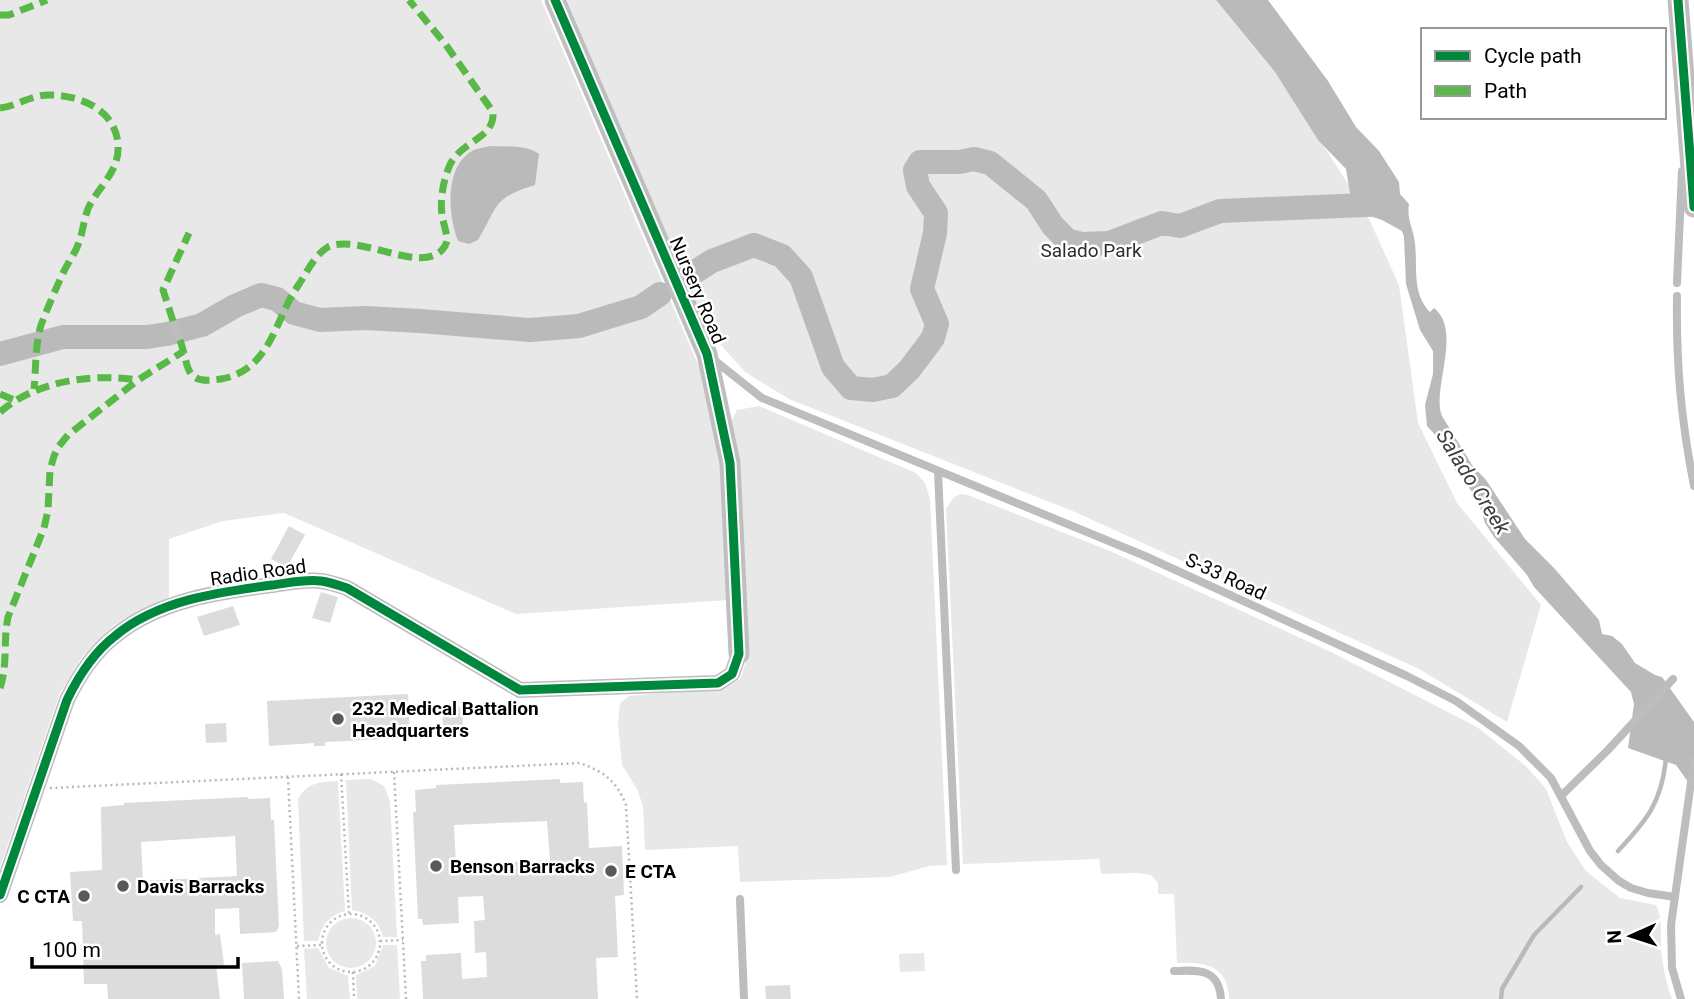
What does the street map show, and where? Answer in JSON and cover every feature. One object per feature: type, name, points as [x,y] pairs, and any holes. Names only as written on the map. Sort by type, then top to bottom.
[{"type":"street","name":"Nursery Road","points":[[555,0],[707,354],[730,463],[739,654]]},
{"type":"street","points":[[1678,0],[1694,207]]},
{"type":"street","name":"Radio Road","points":[[0,895],[67,700],[92,657],[116,635],[145,616],[176,604],[230,590],[321,581],[346,588],[520,690],[718,683],[732,674],[739,654]]},
{"type":"lane","points":[[1677,283],[1686,102]]},
{"type":"lane","points":[[1677,296],[1678,382],[1682,424],[1694,486]]},
{"type":"lane","points":[[173,321],[180,340]]},
{"type":"lane","name":"S-33 Road","points":[[707,354],[762,398],[1145,556],[1407,676],[1455,701],[1520,746],[1551,778],[1590,851],[1601,865],[1631,888],[1675,897]]},
{"type":"lane","points":[[938,472],[956,870]]},
{"type":"lane","points":[[1561,796],[1608,750],[1672,679]]},
{"type":"lane","points":[[1681,999],[1670,950],[1694,761]]},
{"type":"lane","points":[[740,899],[744,999]]},
{"type":"lane","points":[[1174,971],[1195,970],[1207,973],[1219,985],[1221,999]]},
{"type":"path","points":[[36,789],[580,763],[604,774],[620,789],[627,816],[637,999]]},
{"type":"path","points":[[394,772],[406,999]]},
{"type":"path","points":[[341,774],[349,914]]},
{"type":"path","points":[[288,777],[299,999]]},
{"type":"path","points":[[349,914],[365,917],[373,923],[380,941],[379,950],[370,965],[352,972],[333,967],[326,960],[322,945],[324,930],[330,922],[338,916],[349,914]]},
{"type":"path","points":[[380,941],[403,940]]},
{"type":"path","points":[[296,946],[322,945]]},
{"type":"path","points":[[352,972],[354,999]]},
{"type":"green space","points":[[0,0],[541,0],[700,369],[722,467],[729,600],[516,614],[284,513],[223,521],[169,539],[169,597],[114,625],[82,657],[60,693],[0,868]]},
{"type":"green space","name":"Salado Park","points":[[567,0],[1216,0],[1275,72],[1364,208],[1399,285],[1418,423],[1457,503],[1541,605],[1507,722],[1419,669],[1075,512],[789,399],[745,372],[720,344],[681,276]]},
{"type":"green space","points":[[759,406],[916,473],[925,483],[930,499],[947,865],[929,866],[890,877],[740,882],[738,846],[645,850],[643,806],[637,789],[622,765],[618,724],[620,703],[629,696],[726,687],[740,679],[747,659],[731,422],[737,410]]},
{"type":"green space","points":[[961,494],[1110,551],[1331,652],[1477,727],[1527,767],[1546,789],[1567,842],[1586,871],[1620,898],[1656,905],[1664,968],[1672,999],[1229,999],[1228,988],[1219,972],[1197,963],[1177,963],[1174,894],[1158,894],[1158,883],[1151,875],[1101,874],[1099,859],[963,864],[946,509],[954,497]]},
{"type":"green space","points":[[371,779],[384,786],[390,801],[397,937],[383,937],[379,926],[372,919],[352,910],[346,780]]},
{"type":"green space","points":[[338,781],[345,911],[327,922],[318,941],[304,941],[298,799],[310,786]]},
{"type":"green space","points":[[351,918],[369,925],[376,943],[369,961],[351,968],[333,961],[326,943],[333,925]]},
{"type":"green space","points":[[383,945],[397,945],[400,999],[357,999],[356,975],[375,966]]},
{"type":"green space","points":[[318,948],[329,968],[348,976],[350,999],[307,999],[304,949]]},
{"type":"green space","points":[[924,953],[925,971],[900,972],[899,954]]},
{"type":"water","name":"Salado Creek","points":[[1216,0],[1268,0],[1328,81],[1356,127],[1379,151],[1399,182],[1400,194],[1409,204],[1417,286],[1424,304],[1430,312],[1434,308],[1442,318],[1446,331],[1440,391],[1442,416],[1472,465],[1486,480],[1525,539],[1599,620],[1602,634],[1612,636],[1622,644],[1635,663],[1662,677],[1694,722],[1694,790],[1676,765],[1628,748],[1634,704],[1631,692],[1534,587],[1485,523],[1477,498],[1454,469],[1439,439],[1427,426],[1425,405],[1433,374],[1433,351],[1420,330],[1406,284],[1402,231],[1361,213],[1350,193],[1346,169],[1318,140],[1275,72]]},
{"type":"water","points":[[489,146],[521,147],[539,154],[535,185],[503,199],[478,240],[469,244],[458,241],[452,219],[453,180],[463,158],[474,150]]},
{"type":"building","points":[[289,526],[305,535],[287,567],[271,559]]},
{"type":"building","points":[[321,592],[338,597],[330,623],[312,618]]},
{"type":"building","points":[[233,606],[240,625],[204,636],[197,617]]},
{"type":"building","name":"232 Medical Battalion Headquarters","points":[[408,694],[410,738],[325,742],[325,746],[314,746],[314,743],[269,746],[267,701]]},
{"type":"building","points":[[462,707],[463,726],[443,727],[442,708]]},
{"type":"building","points":[[226,723],[227,742],[206,743],[205,724]]},
{"type":"building","name":"Benson Barracks","points":[[560,779],[560,783],[583,782],[584,803],[587,802],[589,848],[622,846],[624,895],[615,896],[618,957],[596,958],[598,999],[423,999],[421,961],[426,961],[426,955],[461,953],[462,979],[487,977],[486,952],[475,953],[474,921],[485,920],[483,896],[458,897],[459,923],[423,925],[422,919],[418,919],[413,812],[416,812],[415,790],[436,788],[436,785]],"holes":[[[547,821],[550,860],[456,865],[454,825]]]},
{"type":"building","name":"Davis Barracks","points":[[270,798],[271,820],[274,820],[279,926],[276,932],[240,934],[239,908],[215,909],[215,935],[220,934],[224,965],[216,965],[220,999],[108,999],[107,984],[84,984],[82,921],[73,921],[70,872],[102,870],[101,807],[124,803]],"holes":[[[235,836],[237,876],[143,881],[141,842]]]},
{"type":"building","points":[[278,961],[282,969],[284,999],[244,999],[242,963]]},
{"type":"building","points":[[790,985],[791,999],[766,999],[765,986]]},
{"type":"waterway","points":[[687,277],[712,261],[754,245],[782,256],[801,277],[833,367],[851,388],[873,390],[892,386],[909,370],[933,338],[937,324],[922,289],[935,233],[936,213],[918,186],[915,170],[920,162],[959,162],[974,159],[990,163],[1036,200],[1053,226],[1067,240],[1082,244],[1109,243],[1162,223],[1180,226],[1220,211],[1389,204]]},
{"type":"waterway","points":[[0,354],[63,337],[147,337],[167,334],[202,325],[261,295],[277,299],[294,313],[320,320],[365,318],[530,330],[579,326],[641,307],[660,294]]},
{"type":"waterway","points":[[1618,851],[1645,820],[1657,799],[1666,758]]},
{"type":"waterway","points":[[1501,999],[1502,989],[1534,935],[1581,887]]},
{"type":"marked path","points":[[0,15],[9,15],[47,0]]},
{"type":"marked path","points":[[180,340],[187,366],[194,377],[209,380],[235,375],[247,369],[264,351],[290,299],[316,258],[328,247],[356,245],[419,258],[432,256],[445,247],[447,238],[441,203],[449,167],[461,151],[489,129],[493,112],[446,45],[409,0]]},
{"type":"marked path","points":[[0,108],[44,95],[74,98],[104,114],[116,132],[118,144],[114,168],[89,206],[78,246],[61,277],[41,325],[34,389]]},
{"type":"marked path","points":[[173,321],[163,290],[189,233]]},
{"type":"marked path","points":[[0,688],[8,617],[44,528],[48,510],[50,470],[59,446],[68,435],[138,380],[184,351]]},
{"type":"marked path","points":[[0,412],[14,401],[47,386],[84,379],[138,380]]},
{"type":"marked path","points":[[0,394],[14,400]]},
{"type":"cycle path","points":[[0,895],[67,700],[82,673],[93,657],[115,636],[150,614],[170,606],[231,591],[324,581],[347,588],[520,690],[718,683],[732,674],[739,654],[730,463],[707,354],[555,0]]},
{"type":"cycle path","points":[[1678,0],[1694,207]]},
{"type":"place","name":"232 Medical Battalion Headquarters","points":[[338,719]]},
{"type":"place","name":"Benson Barracks","points":[[436,866]]},
{"type":"place","name":"E CTA","points":[[611,871]]},
{"type":"place","name":"Davis Barracks","points":[[123,886]]},
{"type":"place","name":"C CTA","points":[[84,896]]}]
